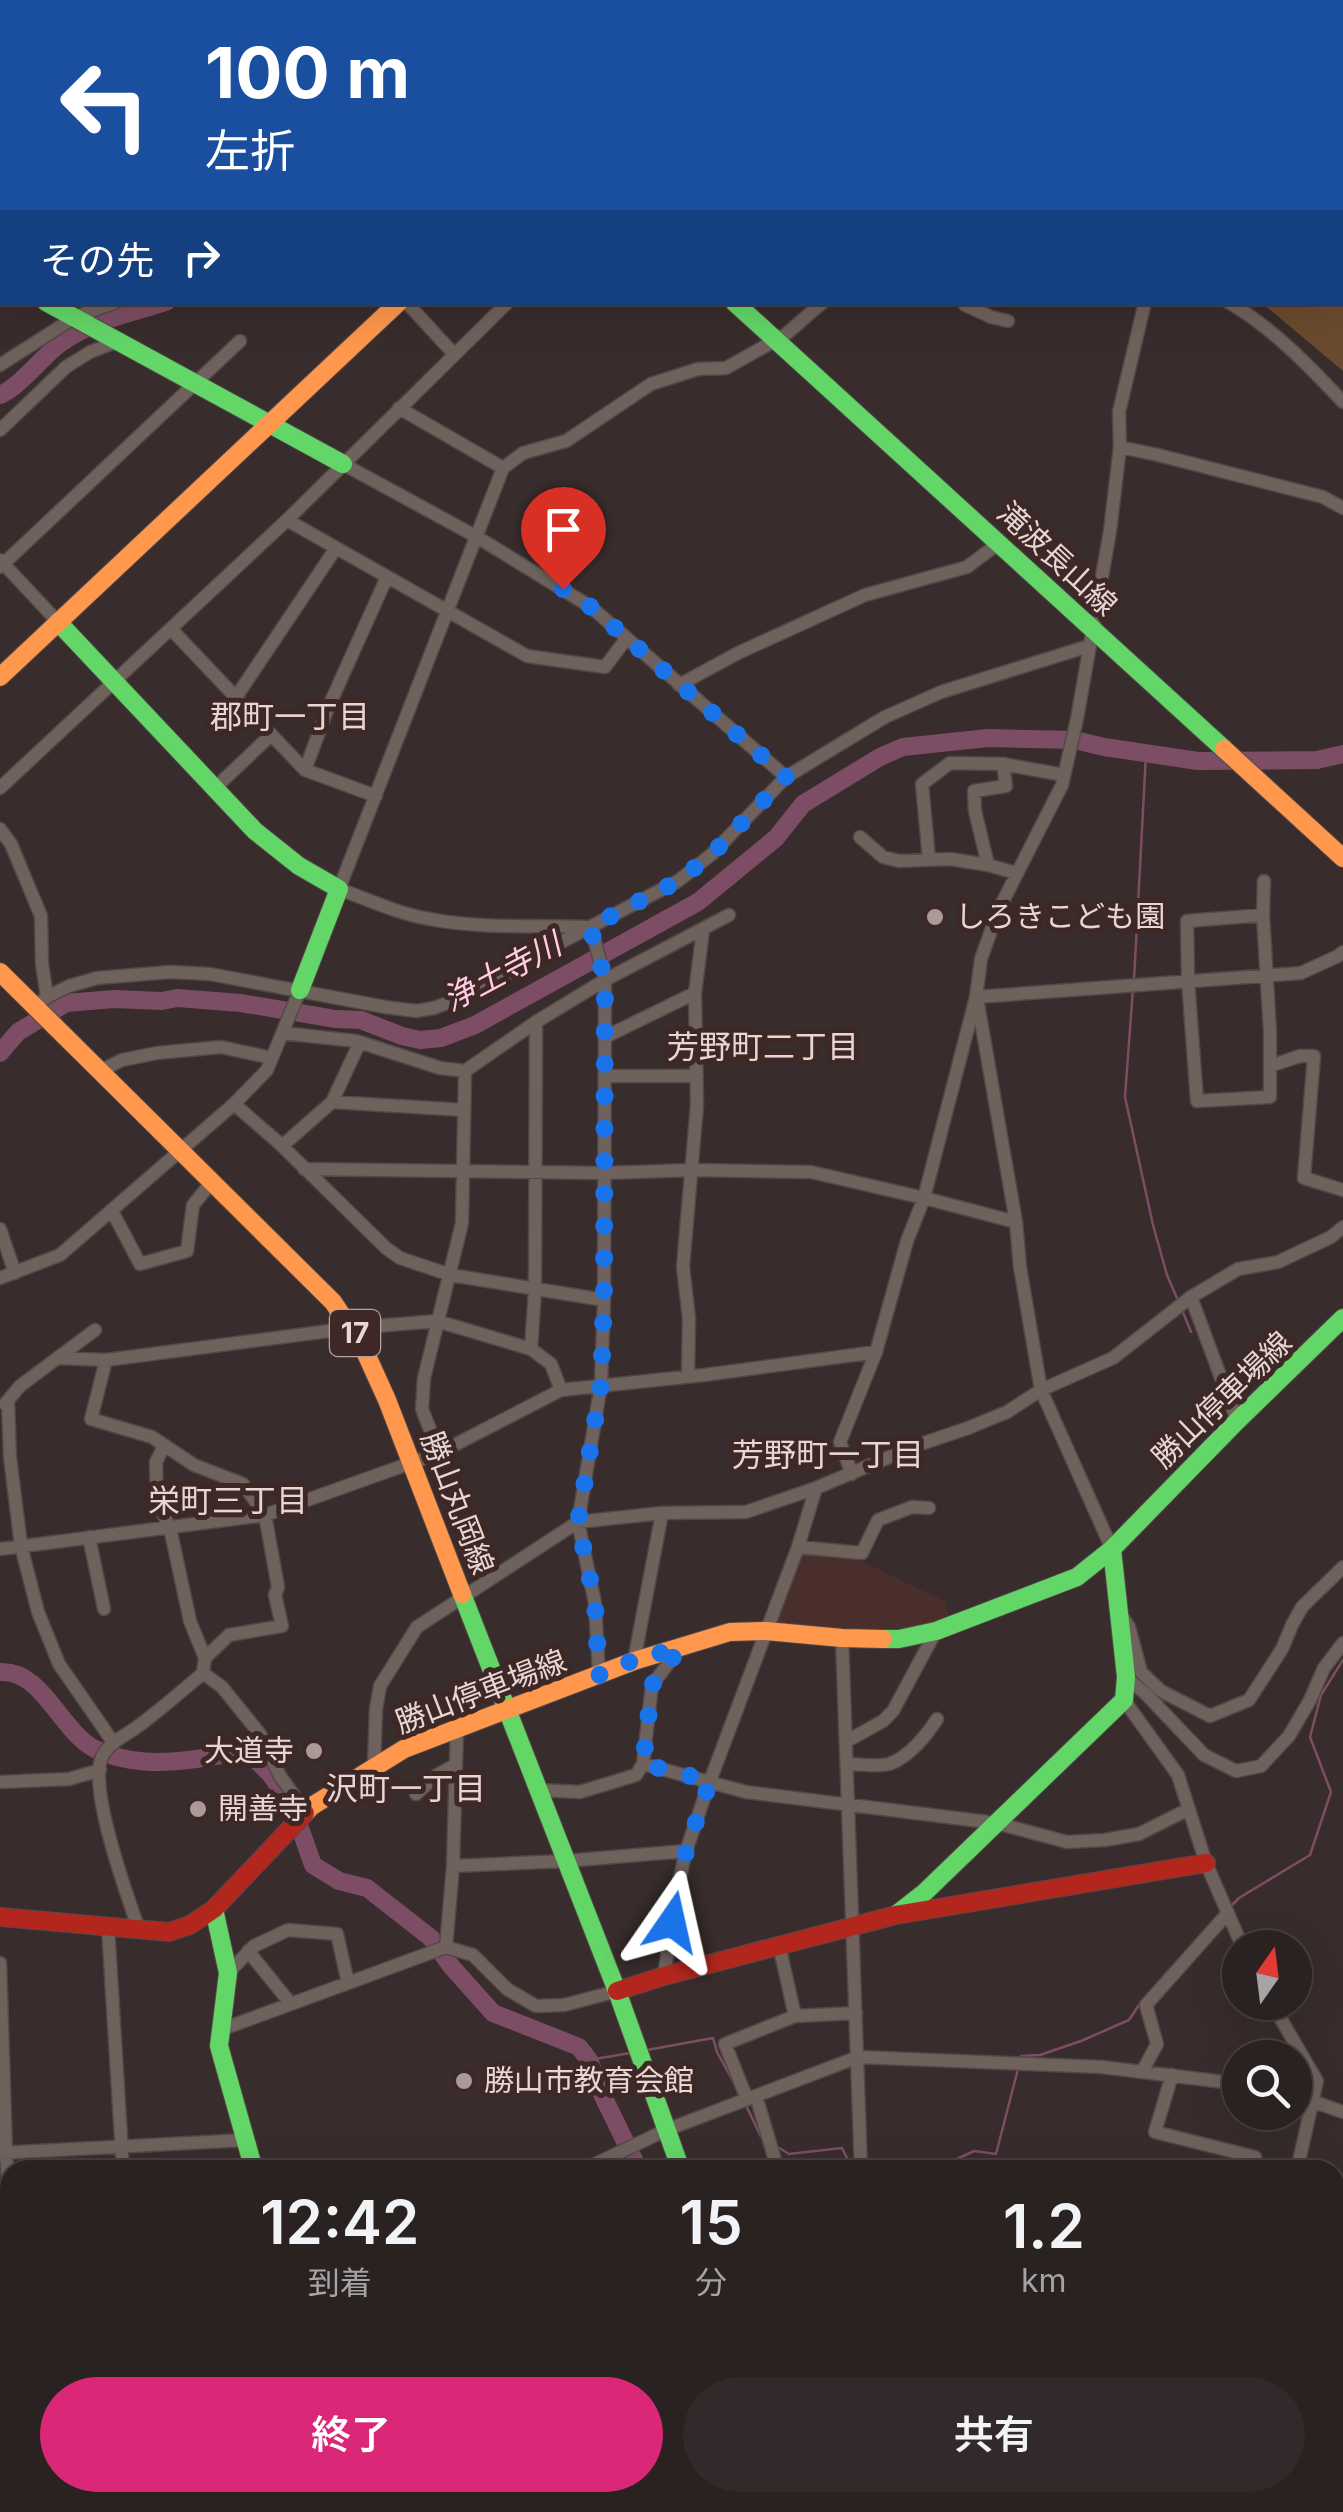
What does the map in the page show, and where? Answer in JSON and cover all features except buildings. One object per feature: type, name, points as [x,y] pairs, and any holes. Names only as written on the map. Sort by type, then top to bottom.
[{"type":"main road","points":[[52,305],[343,464]]},
{"type":"main road","points":[[0,677],[399,305]]},
{"type":"main road","name":"滝波長山線","points":[[738,305],[780,337],[1092,630]]},
{"type":"main road","name":"滝波長山線","points":[[752,305],[780,337],[1092,630],[1207,726],[1343,858]]},
{"type":"main road","points":[[58,622],[255,832],[319,879],[340,889],[300,990]]},
{"type":"main road","name":"滝波長山線","points":[[1277,791],[1343,843]]},
{"type":"main road","name":"勝山丸岡線","points":[[0,972],[41,1002],[73,1043],[333,1302],[352,1328],[376,1372],[412,1464],[617,1990],[677,2160]]},
{"type":"main road","name":"勝山停車場線","points":[[0,1917],[168,1932],[190,1925],[214,1909],[306,1812],[404,1749],[457,1728],[634,1660],[730,1632],[899,1639],[936,1631],[1078,1577],[1112,1548],[1343,1318]]},
{"type":"main road","points":[[896,1915],[925,1892],[1124,1700],[1126,1678],[1112,1548]]},
{"type":"main road","points":[[617,1990],[896,1915],[1206,1863]]},
{"type":"main road","points":[[214,1909],[228,1972],[218,2046],[251,2160]]},
{"type":"street","points":[[0,364],[75,317],[108,305]]},
{"type":"street","points":[[405,305],[454,354]]},
{"type":"street","points":[[0,788],[287,520],[505,305]]},
{"type":"street","points":[[590,927],[467,924],[428,919],[340,889],[503,468],[524,453],[566,440],[651,384],[698,369],[726,368],[780,337],[819,305]]},
{"type":"street","points":[[969,305],[1008,321]]},
{"type":"street","points":[[852,1474],[840,1442],[876,1352],[902,1254],[924,1198],[976,997],[982,959],[998,911],[1062,786],[1110,531],[1120,447],[1119,412],[1144,305]]},
{"type":"street","points":[[1233,305],[1278,339],[1343,402]]},
{"type":"street","points":[[0,430],[66,368],[113,340]]},
{"type":"street","points":[[58,622],[1,564],[240,341]]},
{"type":"street","points":[[399,408],[503,468]]},
{"type":"street","points":[[1120,447],[1324,498],[1343,508]]},
{"type":"street","points":[[343,464],[477,537],[591,607],[786,777]]},
{"type":"street","points":[[287,520],[527,656],[604,667],[626,640]]},
{"type":"street","points":[[679,685],[738,653],[865,595],[967,567],[999,543]]},
{"type":"street","points":[[236,697],[336,548]]},
{"type":"street","points":[[305,770],[328,708],[387,577]]},
{"type":"street","points":[[172,629],[305,770],[376,796]]},
{"type":"street","points":[[41,1002],[69,986],[97,978],[170,972],[210,974],[385,1007],[416,1011],[434,1008],[483,989],[529,959],[678,881],[712,854],[786,777],[884,718],[1092,630]]},
{"type":"street","points":[[215,788],[272,735]]},
{"type":"street","points":[[929,858],[922,784],[950,763],[1003,764],[1064,775]]},
{"type":"street","points":[[988,865],[974,791],[1006,786],[1003,764]]},
{"type":"street","points":[[0,828],[11,844],[41,916],[41,1002]]},
{"type":"street","points":[[860,837],[883,857],[950,859],[1016,873]]},
{"type":"street","points":[[1263,915],[1187,921],[1196,1101],[1270,1097],[1264,881]]},
{"type":"street","points":[[284,1030],[360,1042],[440,1068],[465,1071],[604,976],[729,915]]},
{"type":"street","points":[[590,927],[604,976],[604,1300],[601,1385],[578,1522],[595,1603],[599,1675]]},
{"type":"street","points":[[688,1376],[690,1318],[683,1255],[693,1170],[696,992],[703,930]]},
{"type":"street","points":[[976,997],[1300,972],[1343,952]]},
{"type":"street","points":[[0,1278],[60,1255],[234,1104],[267,1070],[300,990]]},
{"type":"street","points":[[605,1037],[696,992]]},
{"type":"street","points":[[976,997],[1041,1390],[1112,1548]]},
{"type":"street","points":[[531,1349],[535,1288],[536,1022]]},
{"type":"street","points":[[282,1146],[332,1102],[360,1042]]},
{"type":"street","points":[[100,1071],[122,1060],[221,1047],[272,1058]]},
{"type":"street","points":[[1270,1066],[1300,1056],[1314,1056],[1304,1178],[1343,1190]]},
{"type":"street","points":[[440,1453],[422,1409],[424,1378],[462,1223],[465,1071]]},
{"type":"street","points":[[605,1076],[697,1076]]},
{"type":"street","points":[[332,1102],[464,1110]]},
{"type":"street","points":[[234,1104],[400,1258],[451,1275],[604,1300]]},
{"type":"street","points":[[304,1169],[811,1172],[1016,1222]]},
{"type":"street","points":[[112,1211],[140,1264],[187,1250],[193,1205],[211,1183]]},
{"type":"street","points":[[374,1767],[380,1686],[417,1627],[578,1522],[662,1512],[746,1512],[816,1488],[994,1417],[1041,1390],[1113,1358],[1191,1297],[1238,1269],[1278,1262],[1343,1228]]},
{"type":"street","points":[[0,1230],[15,1273]]},
{"type":"street","points":[[1191,1297],[1237,1421]]},
{"type":"street","points":[[58,1358],[106,1360],[352,1328],[437,1322],[531,1349],[551,1364],[561,1390]]},
{"type":"street","points":[[94,1330],[20,1386],[4,1404],[21,1546],[38,1612],[59,1664],[113,1742]]},
{"type":"street","points":[[0,1549],[265,1514],[440,1453],[561,1390],[876,1352]]},
{"type":"street","points":[[106,1360],[92,1419],[152,1437],[194,1465],[243,1484],[265,1514],[278,1586],[274,1595],[282,1626],[228,1635],[204,1666],[135,1729],[113,1742],[102,1758],[99,1792],[139,1930]]},
{"type":"street","points":[[164,1446],[156,1462],[156,1501],[170,1528],[204,1666],[260,1734],[280,1776],[306,1812]]},
{"type":"street","points":[[664,1976],[686,1851],[816,1488]]},
{"type":"street","points":[[798,1547],[862,1553],[878,1520],[912,1507],[929,1508]]},
{"type":"street","points":[[634,1660],[662,1512]]},
{"type":"street","points":[[89,1537],[104,1609]]},
{"type":"street","points":[[1120,1613],[1129,1626],[1142,1672],[1161,1690],[1210,1716],[1249,1700],[1282,1649],[1302,1607],[1343,1566]]},
{"type":"street","points":[[847,1741],[883,1722],[893,1711],[936,1631]]},
{"type":"street","points":[[842,1638],[861,2160]]},
{"type":"street","points":[[1126,1678],[1204,1755],[1236,1771],[1261,1766],[1289,1736],[1324,1668],[1343,1643]]},
{"type":"street","points":[[538,1790],[580,1792],[636,1776],[643,1764],[652,1685],[680,1648]]},
{"type":"street","points":[[1124,1700],[1178,1775],[1206,1863],[1235,1930]]},
{"type":"street","points":[[848,1764],[888,1764],[928,1733],[937,1719]]},
{"type":"street","points":[[446,1947],[457,1728]]},
{"type":"street","points":[[643,1764],[746,1792],[996,1822],[1067,1842],[1140,1834],[1189,1809]]},
{"type":"street","points":[[416,1794],[455,1765]]},
{"type":"street","points":[[0,1782],[69,1779],[100,1770]]},
{"type":"street","points":[[453,1866],[686,1851]]},
{"type":"street","points":[[1142,2072],[1157,2044],[1146,2006],[1227,1914]]},
{"type":"street","points":[[108,1927],[122,2160]]},
{"type":"street","points":[[228,1972],[254,1946],[288,1930],[336,1934],[348,1983]]},
{"type":"street","points":[[779,1945],[795,2016]]},
{"type":"street","points":[[220,2030],[446,1947],[473,1955],[507,1988],[536,2006],[564,2005],[617,1990]]},
{"type":"street","points":[[248,1952],[291,2004]]},
{"type":"street","points":[[0,1963],[3,2153],[246,2140]]},
{"type":"street","points":[[774,2160],[752,2098],[725,2044],[795,2016],[856,2013]]},
{"type":"street","points":[[603,2160],[666,2130],[858,2057],[1102,2067],[1222,2082]]},
{"type":"street","points":[[1312,2072],[1317,2080],[1312,2100],[1343,2112]]},
{"type":"street","points":[[1172,2075],[1154,2132],[1254,2157]]},
{"type":"street","points":[[1298,2160],[1305,2130]]},
{"type":"shaded area","points":[[1264,305],[1343,305],[1343,371]]},
{"type":"shaded area","points":[[798,1555],[859,1560],[945,1601],[950,1620],[891,1633],[771,1626]]},
{"type":"waterway","points":[[0,395],[73,335],[156,305]]},
{"type":"waterway","name":"浄土寺川","points":[[0,1053],[18,1032],[66,1003],[114,999],[241,1003],[361,1020],[420,1040],[441,1038],[475,1025],[698,902],[776,838],[803,804],[903,747],[988,738],[1075,740],[1198,761],[1317,760],[1343,754]]},
{"type":"waterway","points":[[1134,980],[1146,754]]},
{"type":"waterway","points":[[1133,988],[1125,1097],[1153,1225],[1179,1303]]},
{"type":"waterway","points":[[1182,1310],[1191,1332]]},
{"type":"waterway","points":[[1232,1905],[1310,1855],[1331,1792],[1310,1737],[1321,1695],[1343,1660]]},
{"type":"waterway","points":[[0,1672],[28,1680],[83,1741],[107,1754],[157,1762],[251,1755],[271,1775],[293,1808],[313,1865],[339,1881],[367,1888],[431,1938],[493,2013],[579,2047],[589,2060],[634,2160]]},
{"type":"waterway","points":[[1146,1996],[1164,1976]]},
{"type":"waterway","points":[[1021,2056],[1040,2055],[1129,2020],[1141,2002]]},
{"type":"waterway","points":[[647,2050],[713,2038],[734,2083]]},
{"type":"waterway","points":[[589,2060],[630,2053]]},
{"type":"waterway","points":[[955,2160],[974,2151],[996,2154],[1018,2069]]},
{"type":"waterway","points":[[745,2103],[761,2137]]},
{"type":"waterway","points":[[776,2146],[789,2154],[842,2148],[848,2160]]},
{"type":"traffic: fast","points":[[52,305],[343,464]]},
{"type":"traffic: fast","points":[[737,305],[1224,749]]},
{"type":"traffic: fast","points":[[58,622],[255,831],[299,866],[339,889],[300,990]]},
{"type":"traffic: fast","points":[[883,1639],[936,1631],[1077,1577],[1112,1549],[1343,1318]]},
{"type":"traffic: fast","points":[[897,1914],[925,1892],[1124,1700],[1126,1677],[1112,1549]]},
{"type":"traffic: fast","points":[[462,1594],[617,1991],[677,2160]]},
{"type":"traffic: fast","points":[[214,1909],[228,1973],[219,2046],[251,2160]]},
{"type":"traffic: slow","points":[[0,677],[396,305]]},
{"type":"traffic: slow","points":[[1224,749],[1343,858]]},
{"type":"traffic: slow","points":[[0,972],[333,1302],[363,1347],[387,1400],[462,1594]]},
{"type":"traffic: slow","points":[[305,1813],[404,1749],[634,1661],[730,1632],[883,1639]]},
{"type":"traffic: jam","points":[[0,1917],[169,1932],[190,1925],[214,1909],[305,1813]]},
{"type":"traffic: jam","points":[[617,1991],[896,1915],[1206,1863]]},
{"type":"place","name":"しろきこども園","points":[[935,917]]},
{"type":"place","name":"大道寺","points":[[314,1751]]},
{"type":"place","name":"開善寺","points":[[198,1809]]},
{"type":"place","name":"勝山市教育会館","points":[[464,2081]]},
{"type":"district","name":"郡町一丁目","points":[[290,717]]},
{"type":"district","name":"芳野町二丁目","points":[[763,1047]]},
{"type":"district","name":"芳野町一丁目","points":[[828,1455]]},
{"type":"district","name":"栄町三丁目","points":[[228,1501]]},
{"type":"district","name":"沢町一丁目","points":[[406,1789]]},
{"type":"route","points":[[563,589],[591,607],[786,777],[712,854],[678,881],[590,927],[605,980],[604,1300],[601,1385],[578,1522],[595,1603],[599,1675],[634,1660],[680,1648],[652,1685],[643,1764],[710,1781],[686,1851],[672,1922]]}]
